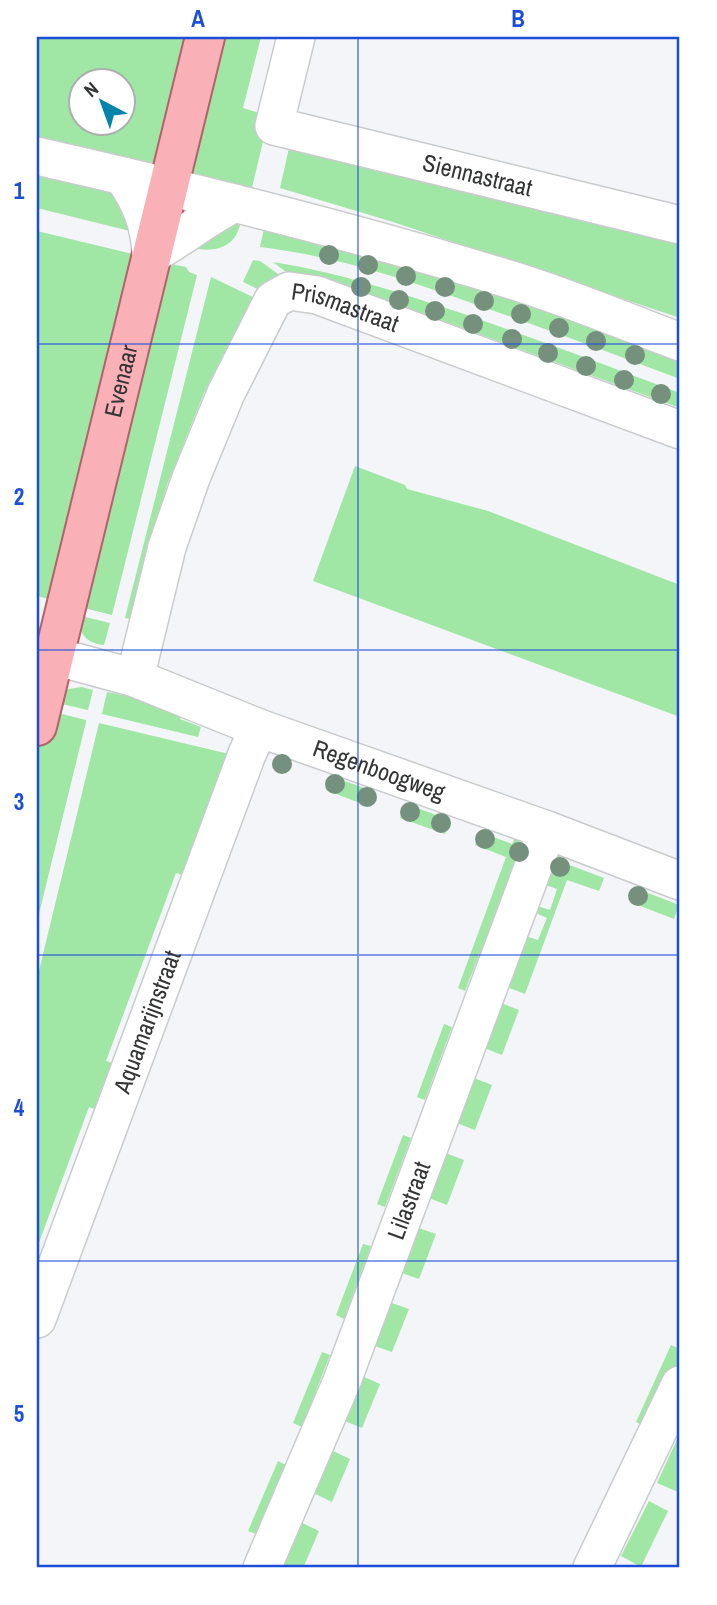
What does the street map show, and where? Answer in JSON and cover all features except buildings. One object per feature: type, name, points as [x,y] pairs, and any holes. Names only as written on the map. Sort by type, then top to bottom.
[{"type":"main road","name":"Evenaar","points":[[37,726],[52,653],[205,37]]},
{"type":"street","name":"Siennastraat","points":[[296,37],[274,126],[680,225]]},
{"type":"street","points":[[37,156],[169,186],[377,239],[524,284],[680,342]]},
{"type":"street","points":[[123,176],[138,199],[149,227],[151,255]]},
{"type":"street","points":[[151,255],[210,215],[235,203]]},
{"type":"street","name":"Prismastraat","points":[[135,678],[167,547],[191,478],[226,393],[273,300],[289,291],[317,295],[680,430]]},
{"type":"street","name":"Regenboogweg","points":[[52,653],[135,678],[259,728],[547,830],[680,881]]},
{"type":"street","name":"Aquamarijnstraat","points":[[37,1319],[171,955],[259,728]]},
{"type":"street","name":"Lilastraat","points":[[262,1568],[342,1381],[547,830]]},
{"type":"street","points":[[592,1568],[680,1385]]},
{"type":"green space","points":[[37,37],[195,37],[163,170],[37,139]]},
{"type":"green space","points":[[213,37],[261,37],[243,108],[266,115],[264,137],[251,192],[179,174]]},
{"type":"green space","points":[[289,148],[680,242],[680,318],[393,222],[280,188]]},
{"type":"green space","points":[[37,171],[116,191],[130,231],[37,208]]},
{"type":"green space","points":[[230,224],[240,225],[233,240],[227,245],[205,250],[189,247]]},
{"type":"green space","points":[[264,228],[425,269],[680,357],[680,379],[399,278],[316,256],[260,247]]},
{"type":"green space","points":[[37,231],[141,256],[57,601],[37,596]]},
{"type":"green space","points":[[253,260],[260,261],[285,279],[266,293],[243,282]]},
{"type":"green space","points":[[273,262],[369,284],[518,333],[680,393],[680,408],[365,292],[364,294],[294,278]]},
{"type":"green space","points":[[171,264],[186,267],[189,272],[197,275],[112,615],[76,606],[141,383]]},
{"type":"green space","points":[[211,277],[261,301],[256,310],[248,306],[204,393],[167,485],[145,561],[139,621],[125,618]]},
{"type":"green space","points":[[355,466],[405,485],[407,489],[488,511],[680,585],[680,717],[313,581]]},
{"type":"green space","points":[[77,615],[110,623],[104,645],[92,642],[84,636]]},
{"type":"green space","points":[[82,687],[93,690],[88,710],[53,702],[68,689]]},
{"type":"green space","points":[[107,692],[184,710],[180,719],[201,727],[198,737],[102,714]]},
{"type":"green space","points":[[46,710],[86,722],[37,922],[37,756]]},
{"type":"green space","points":[[99,723],[233,755],[188,877],[176,873],[106,1061],[119,1065],[102,1112],[89,1107],[37,1248],[37,979]]},
{"type":"green space","points":[[331,776],[375,792],[370,807],[326,790]]},
{"type":"green space","points":[[406,804],[450,820],[445,834],[400,818]]},
{"type":"green space","points":[[480,832],[512,844],[516,836],[524,844],[489,958],[479,955],[465,991],[458,988],[506,857],[475,845]]},
{"type":"green space","points":[[562,852],[559,861],[604,878],[599,891],[567,880],[525,994],[499,984],[517,933],[538,940],[547,918],[527,909],[528,903],[550,910],[557,889],[537,882],[557,854]]},
{"type":"green space","points":[[635,888],[679,905],[674,919],[630,902]]},
{"type":"green space","points":[[493,1000],[519,1010],[502,1055],[477,1045]]},
{"type":"green space","points":[[444,1024],[452,1027],[425,1100],[417,1097]]},
{"type":"green space","points":[[466,1075],[492,1085],[475,1130],[449,1120]]},
{"type":"green space","points":[[403,1135],[411,1138],[385,1207],[377,1204]]},
{"type":"green space","points":[[438,1150],[464,1160],[447,1205],[421,1195]]},
{"type":"green space","points":[[410,1225],[436,1234],[419,1279],[393,1270]]},
{"type":"green space","points":[[363,1244],[371,1246],[344,1319],[336,1315]]},
{"type":"green space","points":[[383,1300],[409,1309],[392,1352],[366,1343]]},
{"type":"green space","points":[[671,1345],[680,1349],[680,1360],[650,1429],[636,1422]]},
{"type":"green space","points":[[322,1352],[330,1355],[302,1427],[293,1423]]},
{"type":"green space","points":[[355,1373],[380,1384],[362,1428],[337,1418]]},
{"type":"green space","points":[[680,1433],[680,1487],[678,1492],[657,1483]]},
{"type":"green space","points":[[325,1447],[350,1459],[332,1502],[307,1490]]},
{"type":"green space","points":[[278,1461],[286,1465],[256,1534],[248,1531]]},
{"type":"green space","points":[[649,1501],[668,1511],[641,1567],[621,1556]]},
{"type":"green space","points":[[294,1519],[319,1531],[303,1568],[287,1568],[275,1563]]}]
